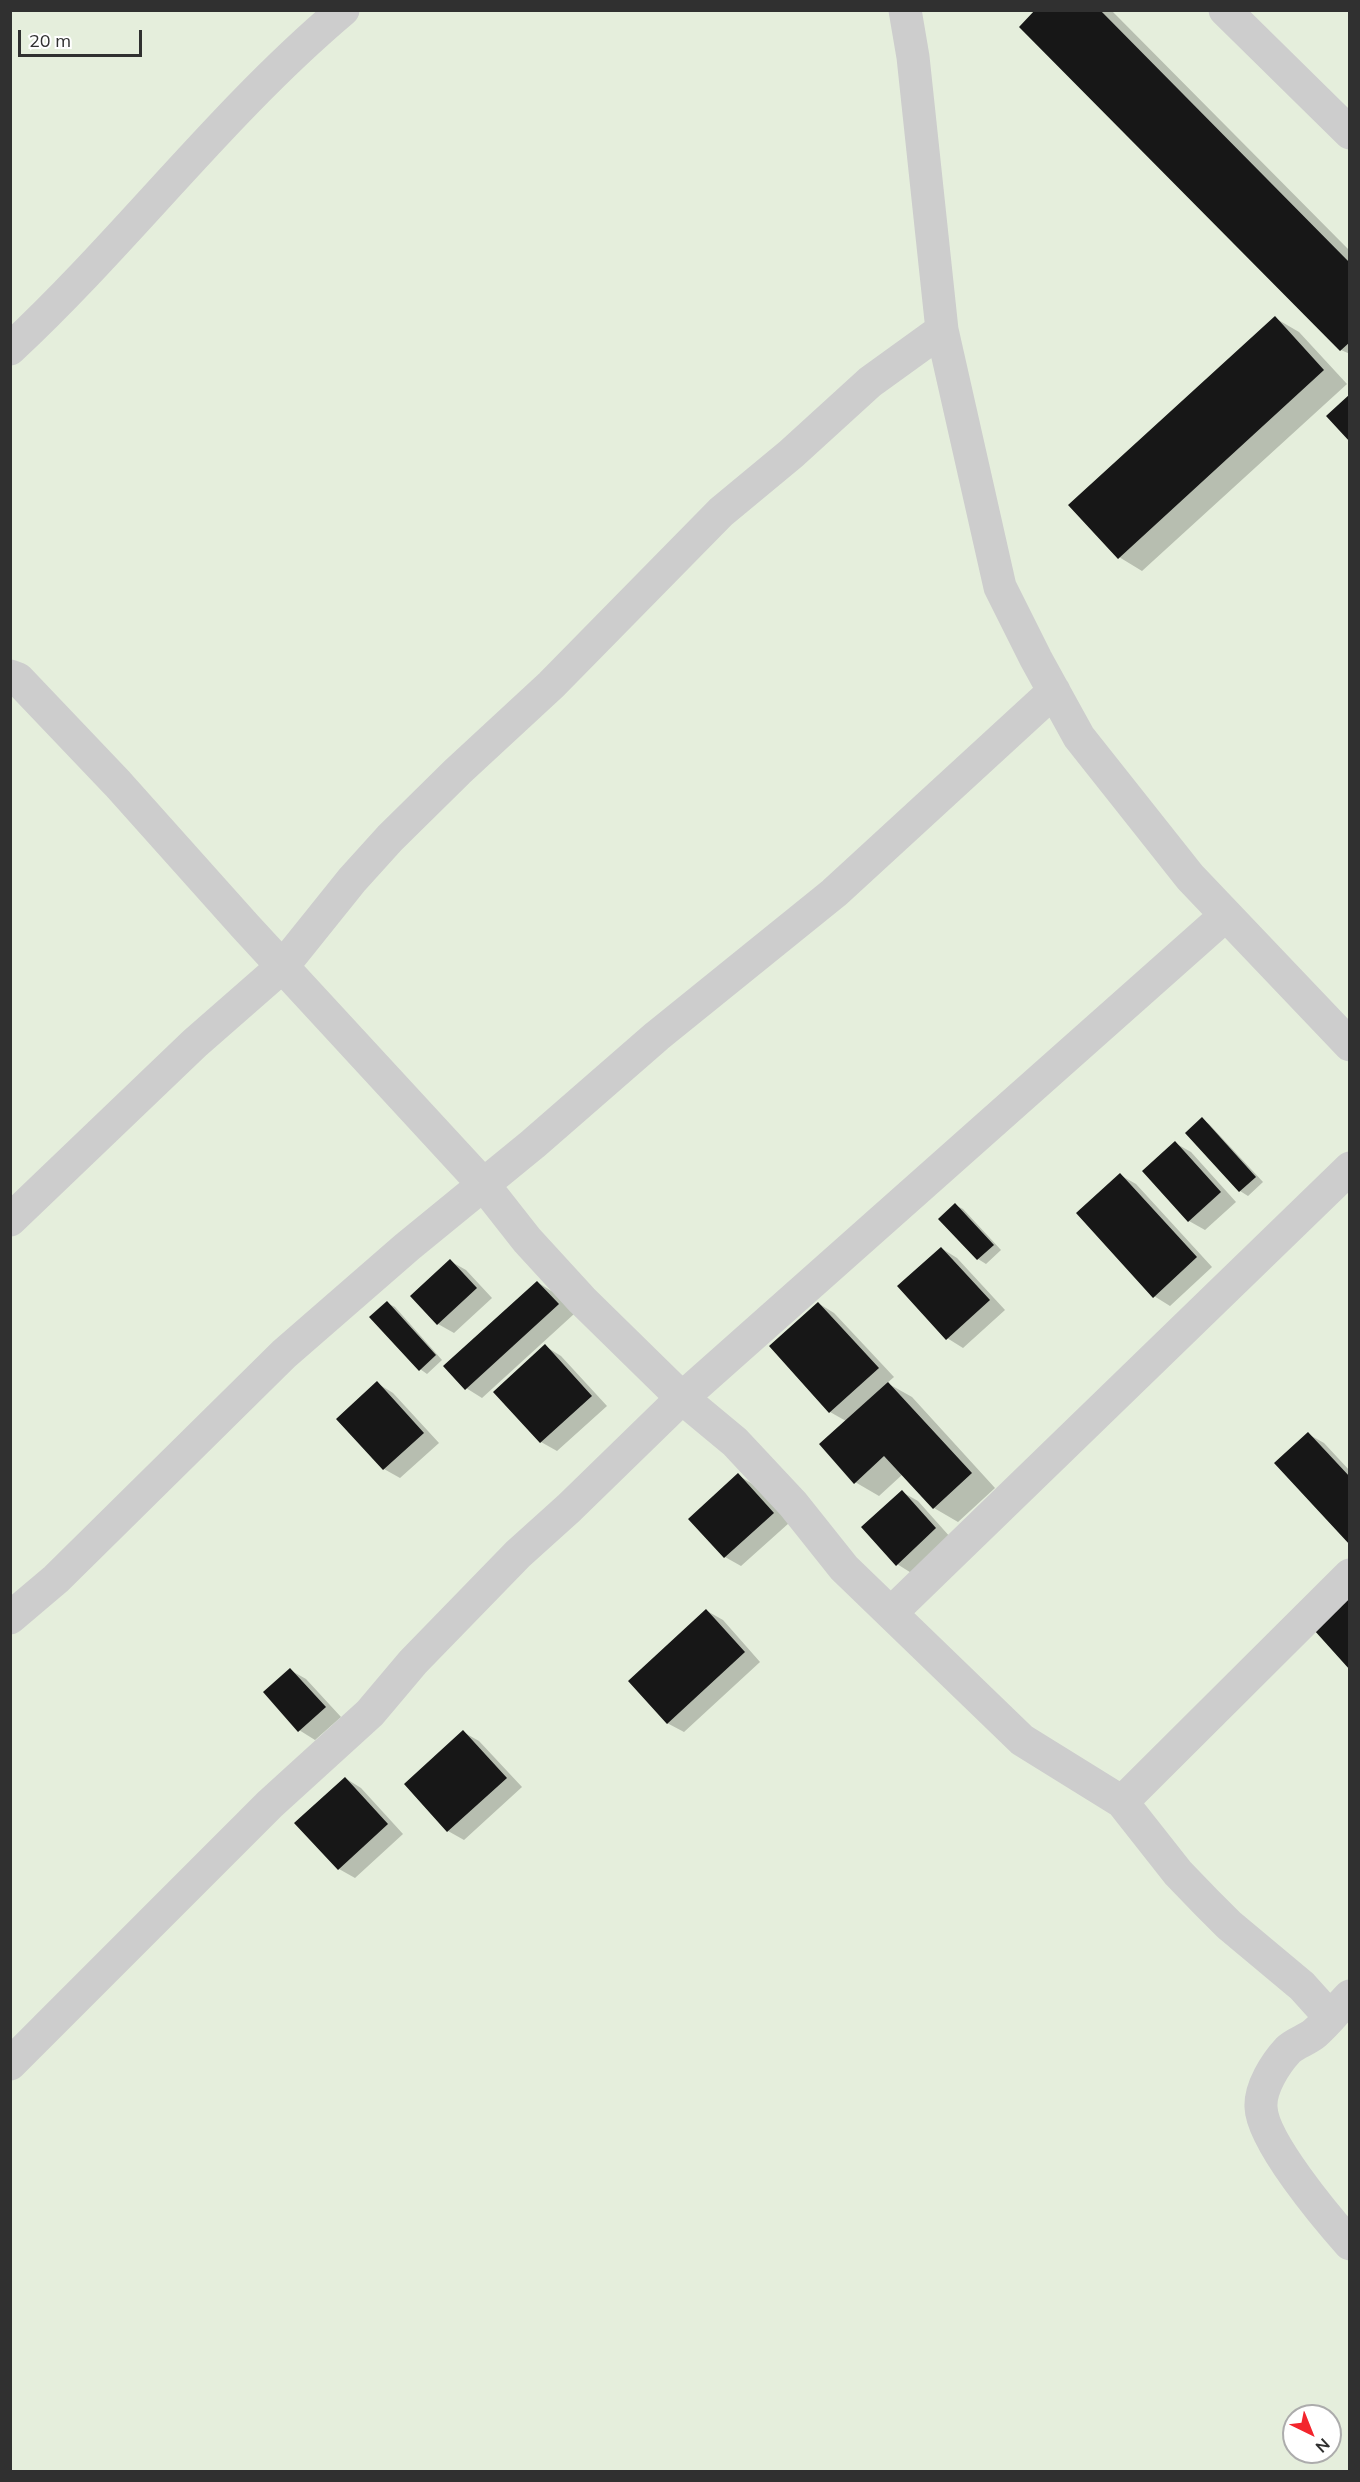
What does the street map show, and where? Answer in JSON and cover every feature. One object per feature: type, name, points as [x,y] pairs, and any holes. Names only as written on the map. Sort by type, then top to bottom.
[{"type":"street","points":[[10,349],[87,274],[246,99],[342,10]]},
{"type":"street","points":[[905,10],[915,69],[942,330],[1000,587],[1079,736],[1190,877],[1350,1045]]},
{"type":"street","points":[[1225,10],[1350,133]]},
{"type":"street","points":[[10,1220],[195,1043],[282,966],[352,880],[390,838],[551,685],[720,512],[791,454],[870,382],[942,330]]},
{"type":"street","points":[[10,676],[18,679],[58,718],[483,1184],[526,1240],[682,1398],[735,1442],[793,1504],[844,1568],[1022,1740],[1122,1802],[1185,1880],[1229,1925],[1302,1986],[1340,2007],[1315,2033],[1289,2049],[1269,2079],[1260,2105],[1266,2130],[1303,2184],[1350,2244]]},
{"type":"street","points":[[10,1618],[56,1580],[284,1354],[406,1247],[657,1036],[834,893],[1054,691]]},
{"type":"street","points":[[10,2064],[270,1804],[370,1713],[413,1662],[518,1554],[569,1508],[682,1398],[1226,915]]},
{"type":"street","points":[[891,1613],[1350,1168]]},
{"type":"street","points":[[1122,1802],[1350,1575]]},
{"type":"green space","points":[[11,11],[1349,11],[1349,2471],[11,2472]]},
{"type":"building","points":[[1035,10],[1100,10],[1350,263],[1350,342],[1340,351],[1019,27]]},
{"type":"building","points":[[1275,316],[1324,370],[1118,559],[1068,505]]},
{"type":"building","points":[[1350,394],[1350,442],[1326,416]]},
{"type":"building","points":[[1202,1117],[1256,1177],[1239,1192],[1185,1133]]},
{"type":"building","points":[[1175,1141],[1221,1192],[1188,1222],[1142,1171]]},
{"type":"building","points":[[1120,1173],[1197,1257],[1153,1298],[1076,1213]]},
{"type":"building","points":[[955,1203],[994,1245],[977,1260],[938,1219]]},
{"type":"building","points":[[941,1247],[990,1300],[946,1340],[897,1286]]},
{"type":"building","points":[[450,1259],[477,1288],[437,1325],[410,1296]]},
{"type":"building","points":[[537,1281],[559,1304],[465,1390],[443,1366]]},
{"type":"building","points":[[387,1301],[436,1355],[419,1371],[369,1317]]},
{"type":"building","points":[[818,1302],[879,1368],[829,1413],[769,1346]]},
{"type":"building","points":[[545,1344],[592,1396],[540,1443],[493,1392]]},
{"type":"building","points":[[377,1381],[424,1433],[383,1470],[336,1419]]},
{"type":"building","points":[[888,1382],[972,1473],[933,1509],[884,1456],[854,1484],[819,1444]]},
{"type":"building","points":[[1308,1432],[1350,1477],[1350,1545],[1274,1463]]},
{"type":"building","points":[[738,1473],[774,1513],[724,1558],[688,1519]]},
{"type":"building","points":[[902,1490],[936,1528],[896,1566],[861,1527]]},
{"type":"building","points":[[1350,1597],[1350,1670],[1314,1630]]},
{"type":"building","points":[[706,1609],[745,1652],[667,1724],[628,1681]]},
{"type":"building","points":[[290,1668],[326,1707],[298,1732],[263,1692]]},
{"type":"building","points":[[463,1730],[507,1778],[447,1832],[404,1784]]},
{"type":"building","points":[[345,1777],[388,1824],[338,1870],[294,1823]]}]
